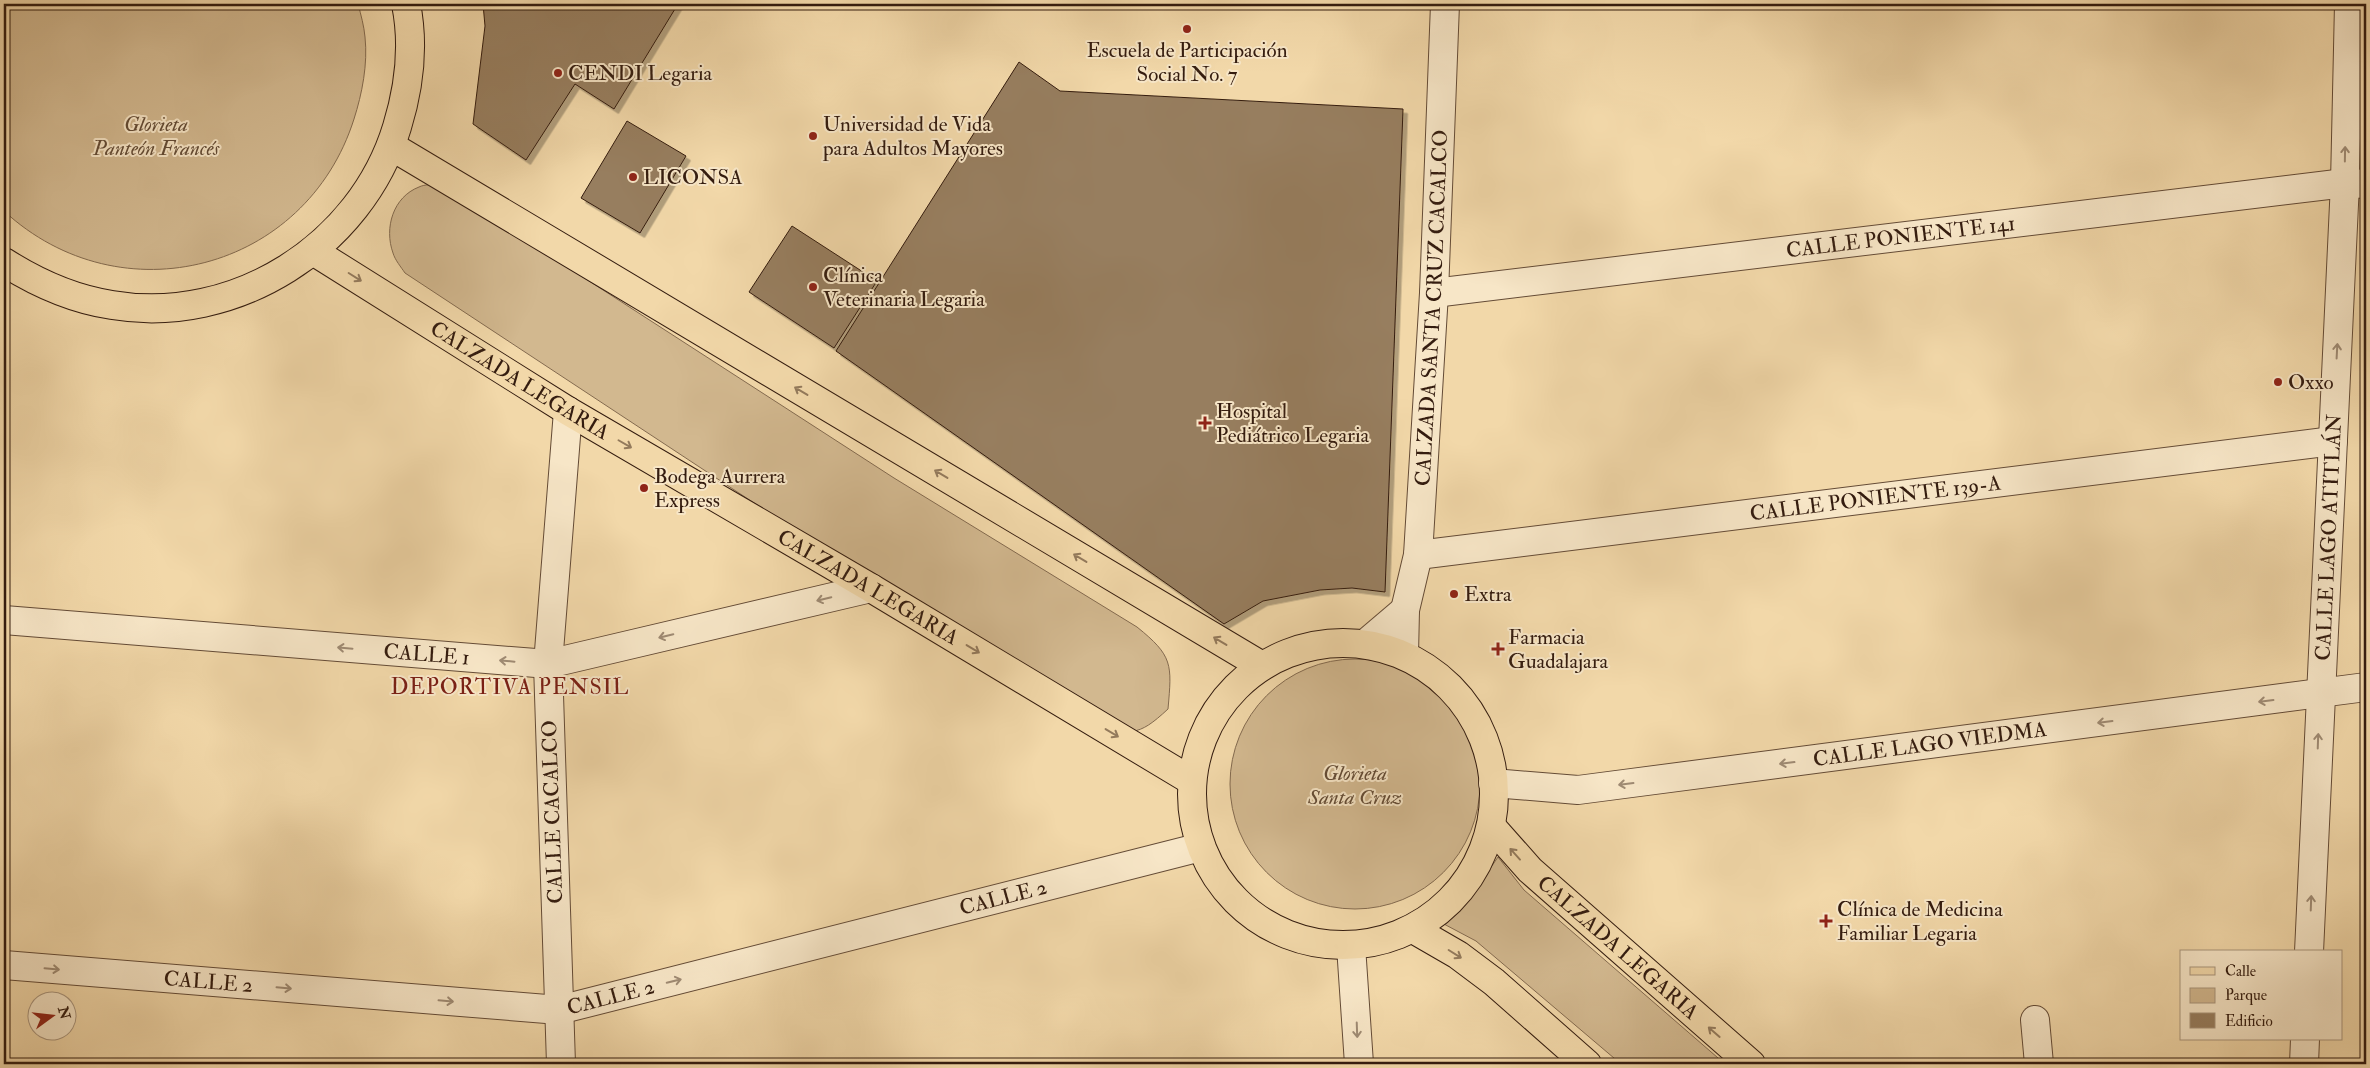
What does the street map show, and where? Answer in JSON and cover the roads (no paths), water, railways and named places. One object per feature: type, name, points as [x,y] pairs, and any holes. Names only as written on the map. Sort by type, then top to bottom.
[{"type":"main road","points":[[4,262],[31,279],[71,295],[112,306],[155,308],[198,304],[239,293],[278,275],[314,251],[345,221],[372,186],[391,146],[404,105],[410,61],[406,4]]},
{"type":"main road","points":[[391,146],[1262,666]]},
{"type":"main road","name":"CALZADA LEGARIA","points":[[314,251],[568,411],[871,588],[1192,781]]},
{"type":"main road","points":[[1338,642],[1365,644],[1404,655],[1427,668],[1448,686],[1466,706],[1480,730],[1489,756],[1494,782],[1491,826],[1480,858],[1464,886],[1440,911],[1413,929],[1383,941],[1351,946],[1303,941],[1260,921],[1224,889],[1202,847],[1193,814],[1192,781],[1199,747],[1213,715],[1235,687],[1262,666],[1286,653],[1312,646],[1338,642]]},
{"type":"main road","name":"CALZADA LEGARIA","points":[[1491,826],[1530,870],[1751,1064]]},
{"type":"main road","points":[[1413,929],[1458,955],[1494,982],[1587,1064]]},
{"type":"street","name":"CALZADA SANTA CRUZ CACALCO","points":[[1404,655],[1405,610],[1418,555],[1434,293],[1445,4]]},
{"type":"street","name":"CALLE LAGO ATITLÁN","points":[[2309,950],[2332,441],[2355,183],[2349,4]]},
{"type":"street","name":"CALLE PONIENTE 141","points":[[1434,293],[2355,183]]},
{"type":"street","name":"CALLE CACALCO","points":[[561,1064],[548,664],[568,411]]},
{"type":"street","name":"CALLE PONIENTE 139-A","points":[[1418,555],[2332,441]]},
{"type":"street","name":"CALLE 1","points":[[4,620],[548,664],[871,588]]},
{"type":"street","points":[[1365,644],[1405,610]]},
{"type":"street","name":"CALLE LAGO VIEDMA","points":[[1494,782],[1578,790],[2366,688]]},
{"type":"street","name":"CALLE 2","points":[[4,965],[559,1010],[1202,847]]},
{"type":"street","points":[[1351,946],[1359,1064]]},
{"type":"street","points":[[2034,1020],[2039,1064]]},
{"type":"street","points":[[2304,1064],[2305,1040]]},
{"type":"place","name":"Escuela de Participación Social No. 7","points":[[1187,29]]},
{"type":"place","name":"CENDI Legaria","points":[[558,73]]},
{"type":"place","name":"Universidad de Vida para Adultos Mayores","points":[[813,136]]},
{"type":"place","name":"LICONSA","points":[[633,177]]},
{"type":"place","name":"Clínica Veterinaria Legaria","points":[[813,287]]},
{"type":"place","name":"Oxxo","points":[[2278,382]]},
{"type":"place","name":"Hospital Pediátrico Legaria","points":[[1205,423]]},
{"type":"place","name":"Bodega Aurrera Express","points":[[644,488]]},
{"type":"place","name":"Extra","points":[[1454,594]]},
{"type":"place","name":"Farmacia Guadalajara","points":[[1498,649]]},
{"type":"place","name":"Clínica de Medicina Familiar Legaria","points":[[1826,921]]},
{"type":"district","name":"DEPORTIVA PENSIL","points":[[510,686]]},
{"type":"park label","name":"Glorieta Panteón Francés","points":[[156,136]]},
{"type":"park label","name":"Glorieta Santa Cruz","points":[[1355,785]]}]
